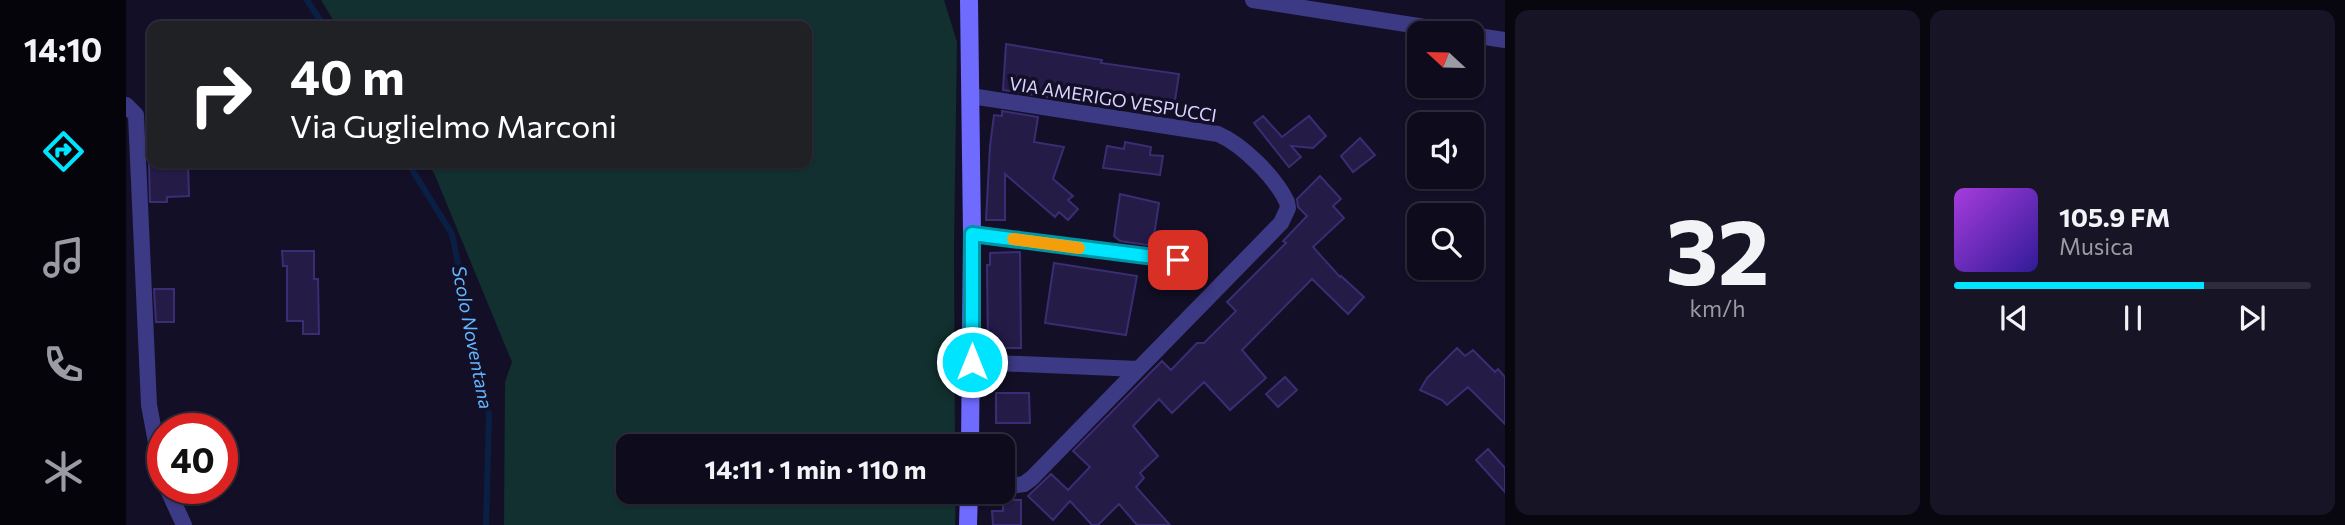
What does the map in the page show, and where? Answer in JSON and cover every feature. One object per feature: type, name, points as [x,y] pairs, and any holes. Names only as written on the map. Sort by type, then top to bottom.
[{"type":"street","points":[[969,0],[972,234],[970,434]]},
{"type":"street","points":[[1253,0],[1407,24]]},
{"type":"street","points":[[1484,37],[1505,40]]},
{"type":"street","name":"VIA AMERIGO VESPUCCI","points":[[971,96],[1218,134],[1238,144],[1248,153],[1287,202],[1288,208],[1281,223],[1032,478],[1024,484],[1015,485]]},
{"type":"street","points":[[126,105],[136,115],[150,413]]},
{"type":"street","points":[[972,234],[1178,260]]},
{"type":"street","points":[[972,362],[1138,369]]},
{"type":"street","points":[[174,504],[184,525]]},
{"type":"street","points":[[968,525],[969,504]]},
{"type":"green space","points":[[321,0],[944,0],[957,42],[955,434],[616,434],[616,504],[956,504],[955,525],[504,525],[505,382],[512,362],[430,168],[812,168],[812,21],[334,21]]},
{"type":"building","points":[[1006,44],[1102,60],[1101,63],[1179,74],[1174,107],[1140,102],[1141,98],[1096,92],[1095,96],[1075,96],[1048,91],[1047,97],[1003,90]]},
{"type":"building","points":[[1002,111],[1038,117],[1034,142],[1064,147],[1053,179],[1073,196],[1068,200],[1078,209],[1068,220],[1059,212],[1055,217],[1005,174],[1005,220],[986,220],[994,115],[1002,116]]},
{"type":"building","points":[[1263,116],[1282,137],[1309,116],[1326,136],[1313,148],[1291,146],[1301,157],[1289,167],[1254,123]]},
{"type":"building","points":[[1360,138],[1375,155],[1353,172],[1341,156]]},
{"type":"building","points":[[1125,142],[1151,147],[1150,155],[1163,156],[1160,175],[1103,168],[1107,146],[1124,149]]},
{"type":"building","points":[[149,168],[188,168],[189,196],[167,197],[167,202],[150,202]]},
{"type":"building","points":[[1320,176],[1341,199],[1333,206],[1344,218],[1313,247],[1340,277],[1364,297],[1348,314],[1312,279],[1242,350],[1266,378],[1230,410],[1204,382],[1172,413],[1159,399],[1133,426],[1158,456],[1140,473],[1144,478],[1136,487],[1170,525],[1137,525],[1119,504],[1098,525],[1092,525],[1070,501],[1053,520],[1028,496],[1051,474],[1068,490],[1090,467],[1073,451],[1162,361],[1171,370],[1197,343],[1204,343],[1236,311],[1227,302],[1286,243],[1283,241],[1307,216],[1298,207],[1297,199]]},
{"type":"building","points":[[1120,194],[1159,203],[1153,242],[1147,245],[1120,241],[1114,236]]},
{"type":"building","points":[[282,251],[314,251],[314,279],[318,279],[319,334],[303,334],[303,321],[287,321],[287,266],[283,266]]},
{"type":"building","points":[[1020,252],[1021,348],[988,348],[987,265],[990,265],[990,253]]},
{"type":"building","points":[[1054,263],[1137,276],[1126,335],[1045,323]]},
{"type":"building","points":[[154,289],[174,289],[174,322],[156,322]]},
{"type":"building","points":[[1457,348],[1465,356],[1473,350],[1495,372],[1498,369],[1505,377],[1505,424],[1468,387],[1447,405],[1420,390],[1427,378]]},
{"type":"building","points":[[1285,377],[1297,390],[1278,407],[1266,394]]},
{"type":"building","points":[[996,393],[1029,393],[1030,423],[996,423]]},
{"type":"building","points":[[1488,449],[1505,468],[1505,492],[1476,460]]},
{"type":"building","points":[[1015,500],[1021,500],[1021,525],[993,525],[992,511],[1003,511],[1003,504],[1015,504]]},
{"type":"waterway","name":"Scolo Noventana","points":[[307,0],[321,21]]},
{"type":"waterway","name":"Scolo Noventana","points":[[411,168],[452,234],[489,415],[486,525]]},
{"type":"slow traffic","points":[[1013,239],[1079,248]]},
{"type":"route","points":[[972,362],[972,234],[1178,260]]}]
